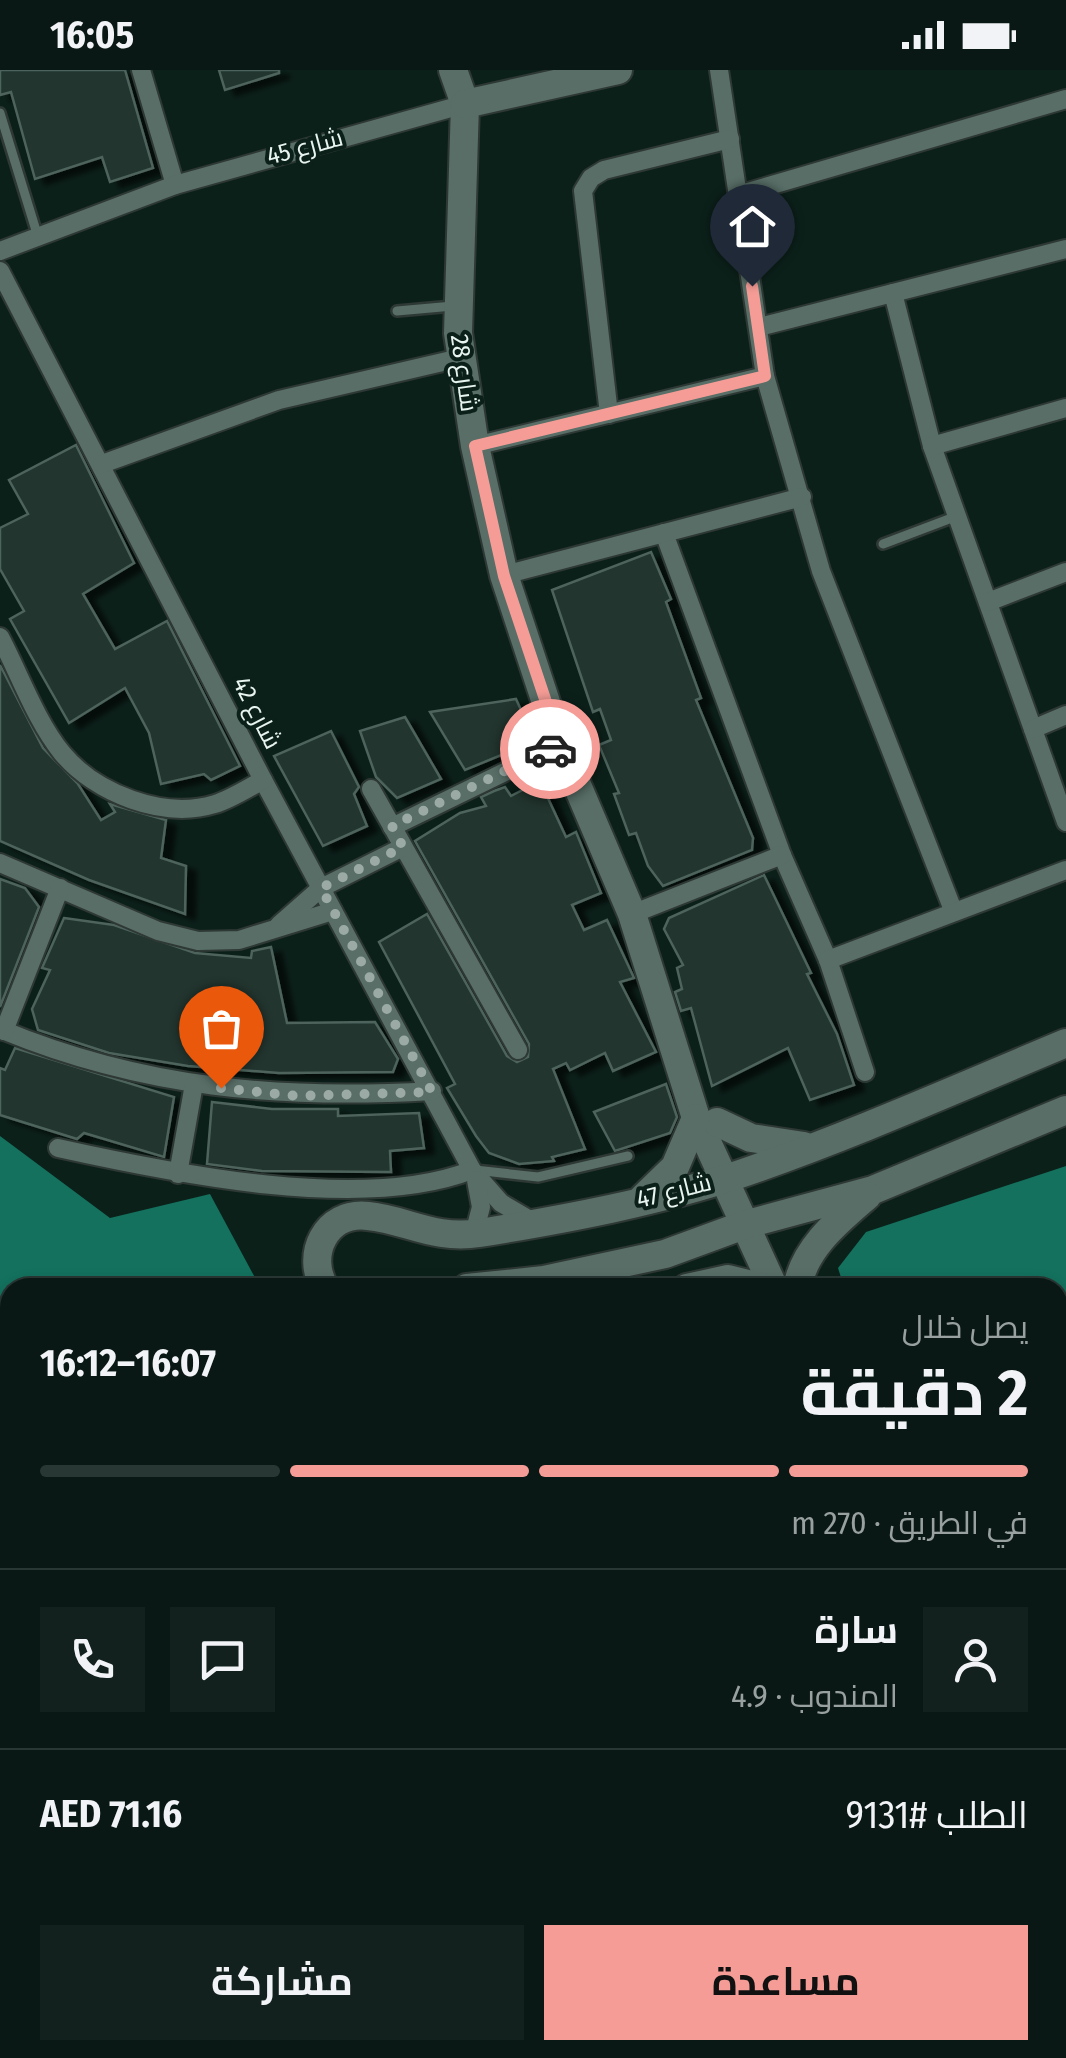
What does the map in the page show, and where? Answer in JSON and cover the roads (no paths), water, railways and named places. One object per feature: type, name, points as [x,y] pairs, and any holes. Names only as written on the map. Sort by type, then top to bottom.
[{"type":"street","points":[[141,70],[176,185]]},
{"type":"street","name":"شارع 28","points":[[453,70],[464,104],[456,306],[460,358],[504,576],[560,744],[632,914],[682,1063],[752,1224],[771,1278]]},
{"type":"street","name":"شارع 45","points":[[0,251],[176,185],[278,163],[464,104],[618,70]]},
{"type":"street","points":[[719,70],[765,376],[821,572],[954,910]]},
{"type":"street","points":[[738,195],[1066,99]]},
{"type":"street","points":[[609,414],[583,191],[591,178],[604,170],[730,139]]},
{"type":"street","points":[[760,327],[1066,249]]},
{"type":"street","name":"شارع 42","points":[[0,271],[11,314],[102,464],[263,780],[474,1172],[501,1203],[535,1223]]},
{"type":"street","points":[[893,293],[932,446],[1066,822]]},
{"type":"street","points":[[102,464],[322,380],[460,358]]},
{"type":"street","points":[[475,446],[765,376]]},
{"type":"street","points":[[932,446],[1066,408]]},
{"type":"street","points":[[504,576],[802,497]]},
{"type":"street","points":[[664,533],[782,855],[828,960],[865,1072]]},
{"type":"street","points":[[988,602],[1066,572]]},
{"type":"street","points":[[0,637],[60,752],[86,775],[114,792],[146,804],[180,808],[214,804],[263,780]]},
{"type":"street","points":[[1033,729],[1066,716]]},
{"type":"street","points":[[392,826],[560,744]]},
{"type":"street","points":[[371,789],[518,1050]]},
{"type":"street","points":[[278,925],[321,888],[403,847]]},
{"type":"street","points":[[632,914],[782,855]]},
{"type":"street","points":[[0,863],[158,932],[198,940],[239,940],[333,910]]},
{"type":"street","points":[[828,960],[1066,870]]},
{"type":"street","points":[[60,888],[2,1030],[73,1057],[194,1084],[297,1096],[432,1092]]},
{"type":"street","name":"شارع 47","points":[[320,1278],[314,1264],[318,1243],[332,1226],[352,1218],[368,1216],[414,1229],[474,1234],[642,1200],[820,1146],[1066,1043]]},
{"type":"street","points":[[178,1174],[194,1084]]},
{"type":"street","points":[[553,1278],[665,1254],[752,1224],[874,1190],[1066,1110]]},
{"type":"street","points":[[642,1200],[675,1167],[706,1120],[772,1144],[820,1146]]},
{"type":"street","points":[[58,1148],[178,1174],[290,1186],[418,1186],[474,1172]]},
{"type":"street","name":"شارع 42","points":[[474,1172],[481,1207],[474,1234]]},
{"type":"street","points":[[797,1278],[812,1250],[874,1190]]},
{"type":"street","name":"شارع 28","points":[[752,1224],[787,1278]]},
{"type":"lane","points":[[0,114],[38,237]]},
{"type":"lane","points":[[398,312],[456,306]]},
{"type":"lane","points":[[883,544],[957,516]]},
{"type":"lane","points":[[474,1172],[538,1177],[628,1156]]}]
